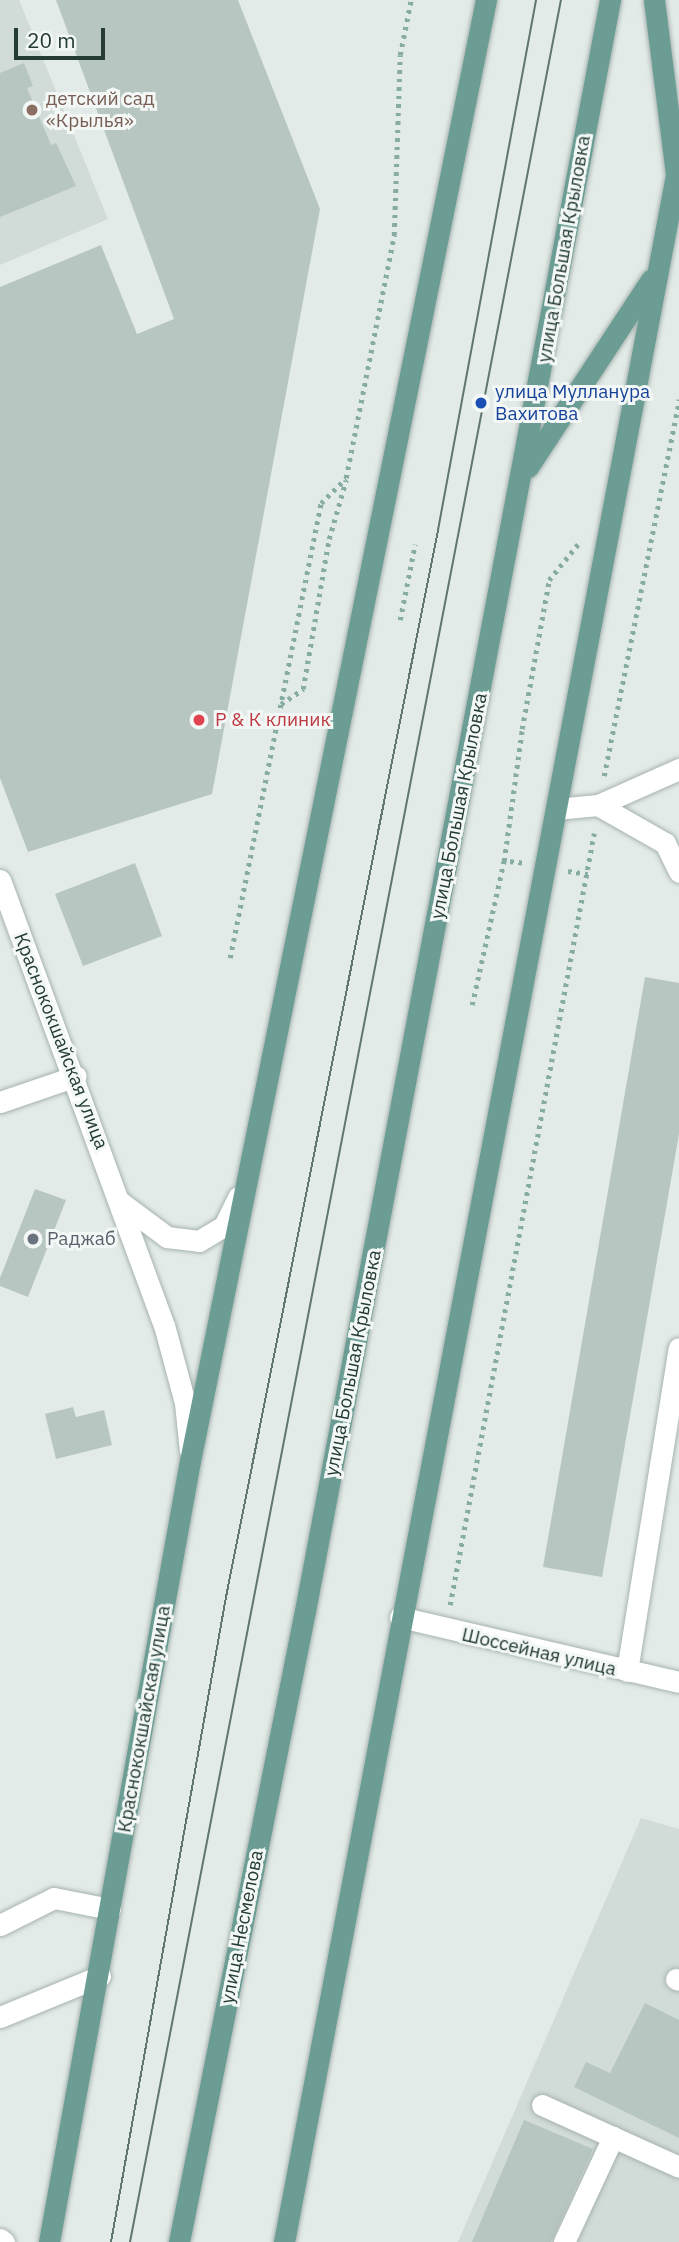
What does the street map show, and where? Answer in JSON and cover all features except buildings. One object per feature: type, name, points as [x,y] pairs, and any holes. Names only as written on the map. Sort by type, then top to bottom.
[{"type":"main road","points":[[190,1461],[486,0]]},
{"type":"main road","name":"улица Большая Крыловка","points":[[305,1611],[522,477],[610,0]]},
{"type":"main road","points":[[284,2242],[400,1617],[678,168],[654,0]]},
{"type":"main road","points":[[522,477],[658,270]]},
{"type":"main road","name":"Краснококшайская улица","points":[[49,2242],[100,1976],[190,1461]]},
{"type":"main road","name":"улица Несмелова","points":[[179,2242],[305,1611]]},
{"type":"street","points":[[556,809],[598,806],[679,769]]},
{"type":"street","points":[[598,806],[665,843],[679,872]]},
{"type":"street","name":"Краснококшайская улица","points":[[0,880],[76,1076],[179,1377],[190,1461]]},
{"type":"street","points":[[0,1102],[76,1076]]},
{"type":"street","points":[[120,1202],[167,1237],[199,1241],[215,1236],[232,1215],[256,1131]]},
{"type":"street","points":[[627,1671],[679,1348]]},
{"type":"street","name":"Шоссейная улица","points":[[400,1617],[445,1631],[679,1682]]},
{"type":"street","points":[[0,1924],[54,1898],[110,1909]]},
{"type":"street","points":[[0,2017],[100,1976]]},
{"type":"street","points":[[542,2105],[679,2167]]},
{"type":"street","points":[[564,2242],[613,2137]]},
{"type":"street","points":[[0,2239],[4,2242]]},
{"type":"path","points":[[281,704],[303,689],[329,539],[346,478],[394,235],[400,55],[411,0]]},
{"type":"path","points":[[445,1631],[598,806],[679,399]]},
{"type":"path","points":[[230,958],[321,503],[346,478]]},
{"type":"path","points":[[522,729],[549,580],[584,537]]},
{"type":"path","points":[[400,620],[415,544]]},
{"type":"path","points":[[471,1005],[504,861]]},
{"type":"shaded area","name":"детский сад «Крылья»","points":[[0,0],[19,0],[108,219],[0,265]]},
{"type":"shaded area","points":[[641,1818],[679,1829],[679,2242],[458,2242]]},
{"type":"tram line","points":[[111,2242],[226,1597],[438,530],[536,0]]},
{"type":"tram line","points":[[130,2242],[561,0]]},
{"type":"place","name":"детский сад «Крылья»","points":[[32,110]]},
{"type":"place","name":"улица Мулланура Вахитова","points":[[481,403]]},
{"type":"place","name":"Р & К клиник","points":[[199,720]]},
{"type":"place","name":"Раджаб","points":[[33,1239]]}]
